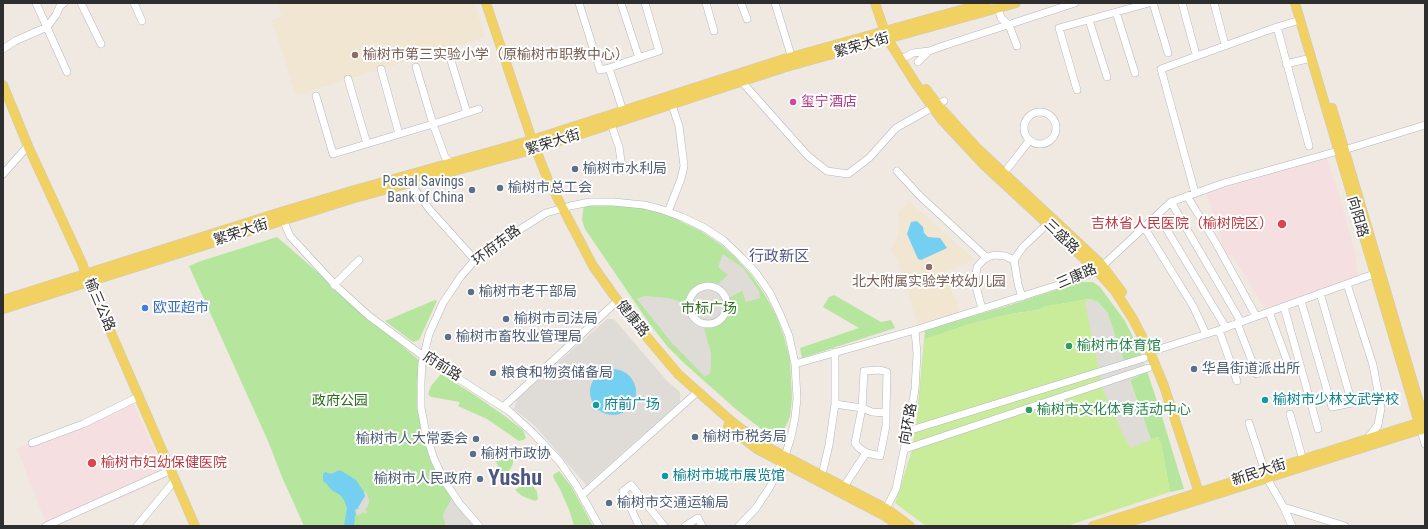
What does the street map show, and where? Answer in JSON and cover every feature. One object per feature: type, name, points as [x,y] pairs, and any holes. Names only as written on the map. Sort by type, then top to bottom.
[{"type":"main road","name":"健康路","points":[[480,3],[530,146],[591,269],[614,304],[675,378],[740,436],[757,449],[784,460],[910,526]]},
{"type":"main road","name":"健康路","points":[[486,3],[530,146]]},
{"type":"main road","name":"三盛路","points":[[875,3],[889,34],[984,166],[1100,268],[1133,319],[1150,353],[1163,369],[1176,404],[1202,495]]},
{"type":"main road","name":"三盛路","points":[[882,3],[889,34],[938,104]]},
{"type":"main road","name":"繁荣大街","points":[[282,216],[410,183],[530,146],[611,124],[986,3]]},
{"type":"main road","name":"繁荣大街","points":[[85,279],[451,163],[530,146],[623,111],[784,59],[997,6],[1016,3]]},
{"type":"main road","name":"向阳路","points":[[1295,3],[1341,150],[1423,424]]},
{"type":"main road","name":"向阳路","points":[[1301,3],[1374,274],[1423,424]]},
{"type":"main road","name":"榆三公路","points":[[3,85],[27,148]]},
{"type":"main road","name":"榆三公路","points":[[3,96],[82,263],[85,279],[136,398],[196,526]]},
{"type":"main road","name":"健康路","points":[[560,208],[593,266],[607,286],[625,311],[678,374],[731,421],[784,460]]},
{"type":"main road","name":"榆三公路","points":[[85,279],[169,471]]},
{"type":"main road","points":[[3,300],[85,279]]},
{"type":"main road","points":[[3,309],[85,279]]},
{"type":"main road","name":"新民大街","points":[[1304,462],[1367,439],[1423,424]]},
{"type":"main road","name":"新民大街","points":[[1116,526],[1202,495],[1423,424]]},
{"type":"main road","name":"榆三公路","points":[[174,481],[191,526]]},
{"type":"main road","name":"新民大街","points":[[1093,526],[1202,495]]},
{"type":"main road","name":"健康路","points":[[885,512],[899,526]]},
{"type":"street","points":[[36,3],[66,72]]},
{"type":"street","points":[[3,49],[15,41],[47,27],[60,6],[64,3]]},
{"type":"street","points":[[81,3],[101,44]]},
{"type":"street","points":[[134,3],[142,21]]},
{"type":"street","points":[[579,3],[600,70],[659,51],[644,3]]},
{"type":"street","points":[[621,3],[639,58]]},
{"type":"street","points":[[706,3],[714,31]]},
{"type":"street","points":[[741,3],[747,19]]},
{"type":"street","points":[[775,3],[790,52]]},
{"type":"street","points":[[905,57],[912,53],[929,51],[1075,3]]},
{"type":"street","points":[[1077,90],[1059,28],[1149,3]]},
{"type":"street","points":[[1153,3],[1168,53]]},
{"type":"street","points":[[1182,3],[1195,51]]},
{"type":"street","points":[[1214,3],[1224,41]]},
{"type":"street","points":[[997,6],[1001,18],[1009,25],[1017,46]]},
{"type":"street","points":[[1116,12],[1135,73]]},
{"type":"street","points":[[1088,20],[1107,77]]},
{"type":"street","points":[[1195,193],[1161,69],[1276,27],[1300,20]]},
{"type":"street","points":[[1276,27],[1309,146]]},
{"type":"street","points":[[918,62],[929,51]]},
{"type":"street","points":[[449,54],[467,113]]},
{"type":"street","points":[[1286,64],[1311,58]]},
{"type":"street","points":[[416,67],[445,157],[451,163]]},
{"type":"street","points":[[609,68],[623,111]]},
{"type":"street","points":[[381,69],[399,134]]},
{"type":"street","points":[[348,79],[367,144]]},
{"type":"street","points":[[742,82],[808,156],[826,171],[848,174],[869,158],[896,128],[938,104]]},
{"type":"street","points":[[316,96],[333,154],[479,109]]},
{"type":"street","points":[[668,212],[681,180],[684,166],[679,126],[672,105]]},
{"type":"street","points":[[1040,111],[1050,115],[1054,119],[1056,125],[1056,134],[1053,138],[1049,142],[1040,145],[1029,141],[1024,131],[1026,120],[1034,112],[1040,111]]},
{"type":"street","points":[[611,124],[618,147],[622,168]]},
{"type":"street","name":"三康路","points":[[795,364],[915,330],[1077,280],[1100,268],[1171,202],[1224,183],[1425,125]]},
{"type":"street","points":[[1008,168],[1029,141]]},
{"type":"street","points":[[3,174],[27,148]]},
{"type":"street","points":[[897,171],[919,195],[987,258]]},
{"type":"street","points":[[410,183],[440,222],[475,260]]},
{"type":"street","points":[[1187,196],[1216,243],[1256,316]]},
{"type":"street","name":"环府东路","points":[[479,526],[460,504],[445,482],[434,459],[426,434],[421,408],[421,382],[424,356],[430,334],[443,304],[461,276],[475,260],[546,213],[560,208],[590,202],[613,202],[637,204],[668,212],[703,227],[723,240],[756,273],[770,293],[789,336],[795,364],[796,378],[796,407],[791,438],[784,460],[770,487],[756,508],[739,526]]},
{"type":"street","points":[[1171,202],[1239,322],[1257,374]]},
{"type":"street","points":[[1158,214],[1222,329],[1238,381]]},
{"type":"street","name":"府前路","points":[[282,216],[290,236],[334,285],[369,316],[424,356],[509,411],[548,448],[560,462],[582,495],[599,526]]},
{"type":"street","points":[[1144,227],[1193,306],[1206,334]]},
{"type":"street","points":[[1022,297],[1014,260],[1023,247],[1042,229]]},
{"type":"street","points":[[982,309],[975,282],[977,267],[987,258],[994,255],[1005,256],[1014,260]]},
{"type":"street","points":[[334,285],[359,260]]},
{"type":"street","points":[[908,431],[1222,329],[1256,316],[1284,308],[1320,293],[1374,274]]},
{"type":"street","points":[[1347,284],[1373,365],[1381,408],[1378,425],[1367,439]]},
{"type":"street","points":[[706,286],[712,286],[722,292],[726,297],[727,308],[722,319],[712,324],[701,323],[696,320],[690,311],[689,306],[691,295],[695,291],[706,286]]},
{"type":"street","points":[[1301,301],[1332,407],[1352,402],[1320,293]]},
{"type":"street","points":[[503,407],[614,304]]},
{"type":"street","points":[[1284,308],[1318,429]]},
{"type":"street","points":[[1269,312],[1289,366]]},
{"type":"street","name":"向环路","points":[[885,512],[896,489],[915,389],[917,354],[915,330]]},
{"type":"street","points":[[821,479],[829,444],[835,404],[835,352]]},
{"type":"street","points":[[904,448],[1148,368]]},
{"type":"street","points":[[880,370],[887,372],[886,426],[880,456],[866,453],[855,443],[862,408],[864,371],[880,370]]},
{"type":"street","points":[[582,495],[694,395]]},
{"type":"street","points":[[32,443],[83,424],[136,398]]},
{"type":"street","points":[[835,404],[862,408],[872,412],[886,412]]},
{"type":"street","points":[[1290,414],[1304,462]]},
{"type":"street","points":[[1249,423],[1266,474],[1292,526]]},
{"type":"street","points":[[1423,424],[1425,444]]},
{"type":"street","points":[[841,490],[866,453]]},
{"type":"street","points":[[46,526],[169,471]]},
{"type":"street","points":[[138,526],[174,481]]},
{"type":"street","points":[[639,526],[623,491],[631,485],[664,526]]},
{"type":"street","points":[[1284,508],[1345,526]]},
{"type":"street","points":[[685,526],[698,518],[702,526]]},
{"type":"shaded area","name":"榆树市第三实验小学（原榆树市职教中心）","points":[[278,3],[474,3],[485,37],[296,95],[272,21],[282,16]]},
{"type":"shaded area","name":"吉林省人民医院（榆树院区）","points":[[1326,158],[1339,194],[1355,253],[1358,276],[1301,298],[1265,309],[1232,255],[1226,255],[1206,191],[1218,190]]},
{"type":"shaded area","name":"北大附属实验学校幼儿园","points":[[910,202],[975,260],[946,271],[960,313],[918,325],[899,263],[891,250],[898,235],[899,211]]},
{"type":"shaded area","points":[[723,254],[743,268],[759,291],[760,298],[746,302],[742,291],[729,298],[730,307],[728,315],[715,326],[704,328],[711,353],[710,373],[705,377],[671,342],[637,299],[645,296],[668,298],[678,301],[684,305],[689,291],[698,285],[708,282],[718,284],[728,275],[718,267]]},
{"type":"shaded area","points":[[1089,299],[1098,302],[1107,312],[1125,364],[1142,356],[1147,371],[1130,380],[1151,440],[1131,448],[1124,437],[1102,387],[1101,388],[1102,383],[1085,303]]},
{"type":"shaded area","name":"府前广场","points":[[607,319],[614,319],[667,381],[680,392],[680,402],[586,485],[535,426],[514,409],[517,399]]},
{"type":"shaded area","name":"榆树市妇幼保健医院","points":[[131,399],[167,477],[127,496],[53,526],[47,526],[17,449]]},
{"type":"shaded area","points":[[364,492],[366,492],[369,499],[369,504],[365,510],[367,512],[365,514],[363,512],[357,516],[355,510],[358,508],[357,507],[365,496]]},
{"type":"shaded area","points":[[452,498],[477,526],[446,526],[443,514]]},
{"type":"green space","name":"市标广场","points":[[603,202],[668,212],[680,221],[701,231],[720,244],[737,259],[752,276],[776,315],[790,359],[792,398],[790,417],[781,436],[773,438],[738,411],[685,364],[667,346],[649,323],[585,229],[582,220],[584,203]]},
{"type":"green space","name":"政府公园","points":[[277,237],[422,363],[423,419],[445,482],[480,526],[304,526],[268,441],[189,266]]},
{"type":"green space","points":[[1080,282],[1093,282],[1100,287],[1125,321],[1142,356],[1125,364],[1107,312],[1098,302],[1089,299],[1043,307],[1038,310],[1010,314],[970,324],[943,333],[917,418],[925,330],[1007,306]]},
{"type":"green space","points":[[834,295],[881,322],[891,320],[895,328],[802,358],[800,348],[859,328],[823,307],[829,297]]},
{"type":"green space","name":"榆树市文化体育活动中心","points":[[1089,299],[1098,302],[1107,312],[1125,364],[1142,356],[1147,371],[1130,380],[1151,439],[1158,437],[1161,444],[1170,492],[1067,526],[926,526],[895,503],[912,450],[919,402],[924,339],[970,324],[1010,314],[1038,310],[1043,307]]},
{"type":"green space","points":[[435,300],[437,301],[419,340],[413,342],[385,321]]},
{"type":"green space","points":[[1147,371],[1184,489],[1170,492],[1161,444],[1158,437],[1151,440],[1130,380]]},
{"type":"green space","points":[[441,374],[506,417],[523,430],[526,438],[519,441],[487,419],[458,406],[460,402],[431,397],[428,394],[431,386]]},
{"type":"green space","points":[[500,452],[513,460],[513,464],[505,479],[493,455]]},
{"type":"green space","points":[[559,471],[571,486],[593,526],[574,526],[570,512],[554,479],[553,475]]},
{"type":"green space","points":[[527,482],[531,483],[537,492],[538,499],[535,501],[522,496],[515,490]]},
{"type":"water","points":[[917,221],[923,227],[924,233],[928,237],[940,238],[947,248],[921,260],[918,259],[907,234],[911,222]]},
{"type":"water","points":[[613,369],[626,373],[632,379],[636,392],[632,405],[626,411],[613,415],[600,411],[594,405],[590,392],[594,379],[600,373]]},
{"type":"water","points":[[340,470],[356,480],[365,496],[358,507],[359,508],[355,510],[356,515],[354,526],[344,526],[347,508],[344,500],[323,481],[323,474],[325,472],[331,474]]},
{"type":"place","name":"榆树市第三实验小学（原榆树市职教中心）","points":[[355,55]]},
{"type":"place","name":"玺宁酒店","points":[[793,102]]},
{"type":"place","name":"榆树市水利局","points":[[575,169]]},
{"type":"place","name":"榆树市总工会","points":[[500,188]]},
{"type":"place","name":"Postal Savings Bank of China","points":[[472,190]]},
{"type":"place","name":"吉林省人民医院（榆树院区）","points":[[1282,224]]},
{"type":"place","name":"北大附属实验学校幼儿园","points":[[929,267]]},
{"type":"place","name":"榆树市老干部局","points":[[471,292]]},
{"type":"place","name":"欧亚超市","points":[[145,308]]},
{"type":"place","name":"榆树市司法局","points":[[506,319]]},
{"type":"place","name":"榆树市畜牧业管理局","points":[[448,337]]},
{"type":"place","name":"榆树市体育馆","points":[[1069,346]]},
{"type":"place","name":"华昌街道派出所","points":[[1194,369]]},
{"type":"place","name":"粮食和物资储备局","points":[[493,373]]},
{"type":"place","name":"榆树市少林文武学校","points":[[1265,400]]},
{"type":"place","name":"府前广场","points":[[596,405]]},
{"type":"place","name":"榆树市文化体育活动中心","points":[[1029,410]]},
{"type":"place","name":"榆树市税务局","points":[[695,437]]},
{"type":"place","name":"榆树市人大常委会","points":[[476,439]]},
{"type":"place","name":"榆树市政协","points":[[473,454]]},
{"type":"place","name":"榆树市妇幼保健医院","points":[[92,463]]},
{"type":"place","name":"榆树市城市展览馆","points":[[665,476]]},
{"type":"place","name":"榆树市人民政府","points":[[480,479]]},
{"type":"place","name":"榆树市交通运输局","points":[[609,503]]},
{"type":"district","name":"行政新区","points":[[779,257]]},
{"type":"district","name":"Yushu","points":[[515,479]]}]
